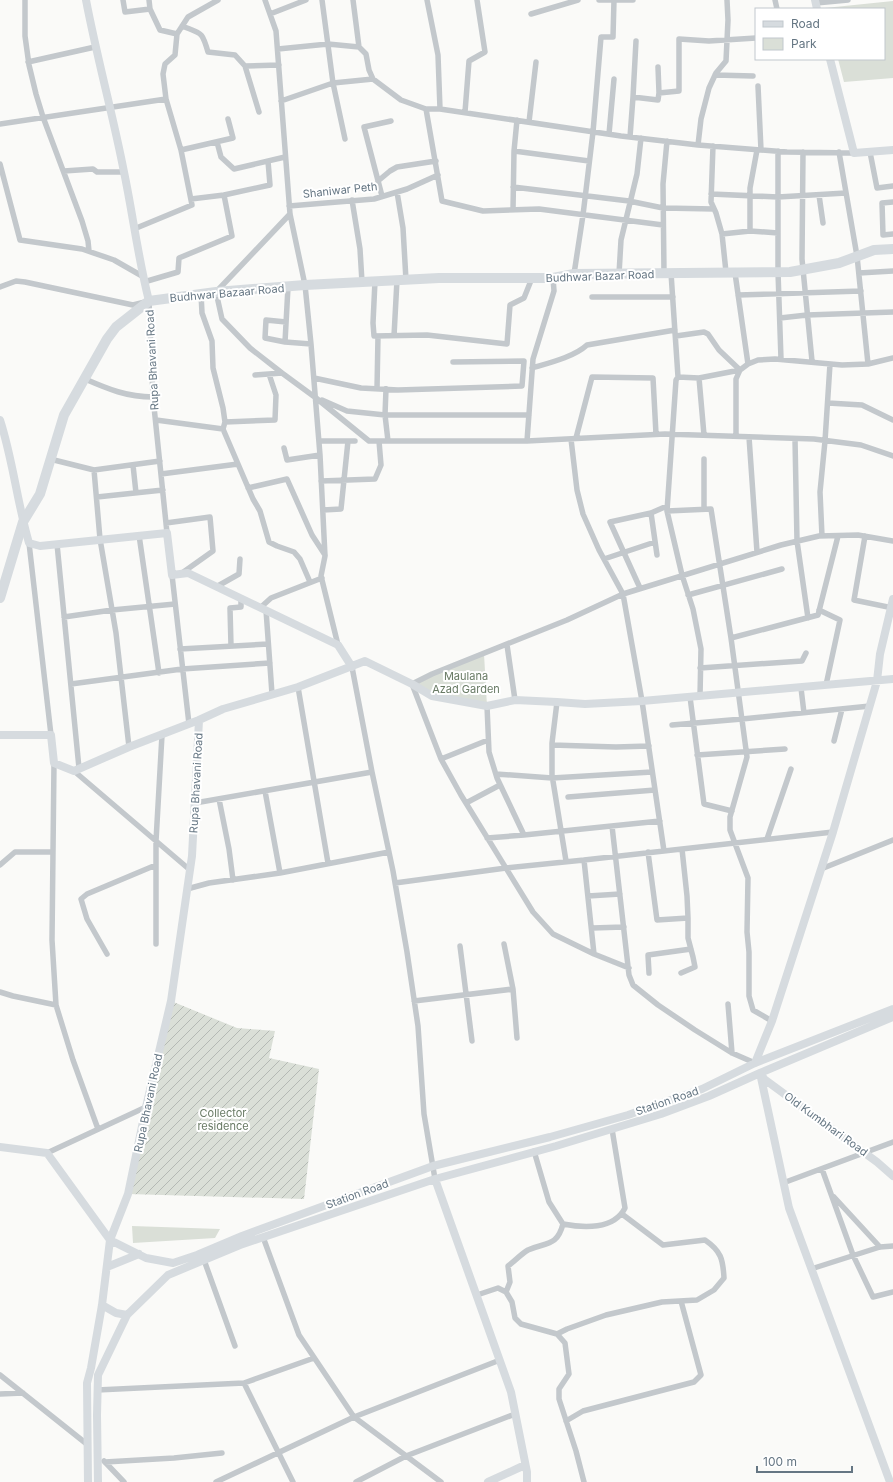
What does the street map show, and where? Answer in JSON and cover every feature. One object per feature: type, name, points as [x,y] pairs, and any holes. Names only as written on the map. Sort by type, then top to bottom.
[{"type":"highway","name":"Budhwar Bazar Road","points":[[305,285],[439,278],[553,278],[574,274],[778,272],[839,263],[874,250],[893,249]]},
{"type":"highway","name":"Budhwar Bazaar Road","points":[[149,301],[216,292],[305,285]]},
{"type":"highway","points":[[0,598],[23,522],[40,494],[64,415],[116,327],[149,301]]},
{"type":"street","points":[[25,0],[25,36],[28,62],[43,117],[82,221],[88,241],[89,251]]},
{"type":"street","name":"Rupa Bhavani Road","points":[[86,0],[95,47],[124,172],[143,279],[149,301],[153,397],[167,533],[175,575],[175,604],[189,724]]},
{"type":"street","points":[[123,0],[125,12],[150,9]]},
{"type":"street","points":[[149,0],[150,9],[160,30],[177,34]]},
{"type":"street","points":[[134,229],[192,205],[181,150],[166,99],[163,74],[166,64],[174,55],[177,34],[188,17],[218,0]]},
{"type":"street","points":[[265,0],[276,31],[289,206],[305,285],[311,344],[323,510],[325,556],[322,578],[338,645],[352,667],[395,883],[418,1026],[424,1114],[435,1179],[511,1392],[528,1482]]},
{"type":"street","points":[[270,14],[306,0]]},
{"type":"street","points":[[322,0],[333,83],[345,139]]},
{"type":"street","points":[[353,0],[359,47],[366,54],[373,79],[401,100],[426,109],[465,112],[594,132],[698,145],[803,152],[854,153],[893,150]]},
{"type":"street","points":[[427,0],[438,55],[440,109]]},
{"type":"street","points":[[465,112],[468,61],[485,52],[477,0]]},
{"type":"street","points":[[531,14],[553,3],[578,0]]},
{"type":"street","points":[[599,0],[633,0]]},
{"type":"street","points":[[574,274],[594,132],[601,37],[613,37],[614,0]]},
{"type":"street","points":[[698,145],[709,88],[715,75],[726,61],[727,0]]},
{"type":"street","points":[[816,4],[848,0]]},
{"type":"street","points":[[182,26],[201,33],[208,52],[235,55],[245,66],[259,112]]},
{"type":"street","points":[[659,93],[678,91],[679,39],[727,40],[755,38]]},
{"type":"street","points":[[630,137],[636,41]]},
{"type":"street","points":[[278,49],[328,44],[359,47]]},
{"type":"street","points":[[28,62],[95,47]]},
{"type":"street","points":[[830,60],[854,153]]},
{"type":"street","points":[[529,122],[536,62]]},
{"type":"street","points":[[245,66],[279,65]]},
{"type":"street","points":[[633,97],[658,100],[658,67]]},
{"type":"street","points":[[715,75],[753,76]]},
{"type":"street","points":[[281,101],[333,83],[373,79]]},
{"type":"street","points":[[609,134],[614,79]]},
{"type":"street","points":[[750,232],[750,188],[759,150],[758,86]]},
{"type":"street","points":[[0,124],[166,99]]},
{"type":"street","points":[[426,109],[442,201],[483,211],[539,209],[663,225]]},
{"type":"street","points":[[181,150],[233,138],[228,119]]},
{"type":"street","points":[[513,210],[514,151],[517,120]]},
{"type":"street","points":[[382,196],[364,127],[391,121]]},
{"type":"street","points":[[619,274],[621,240],[636,174],[641,138]]},
{"type":"street","points":[[667,141],[663,184],[663,225],[668,273],[673,296],[678,377],[676,380],[667,508],[682,575],[693,609],[700,649],[700,696]]},
{"type":"street","points":[[217,142],[220,157],[234,169],[285,157]]},
{"type":"street","points":[[713,146],[710,202],[714,209],[722,234],[730,272],[738,295],[748,364]]},
{"type":"street","points":[[514,151],[590,161]]},
{"type":"street","points":[[778,151],[778,272],[781,359]]},
{"type":"street","points":[[803,152],[802,259],[812,362]]},
{"type":"street","points":[[839,152],[857,256],[868,364]]},
{"type":"street","points":[[870,152],[876,188],[893,186]]},
{"type":"street","points":[[191,199],[224,195],[270,185],[268,161]]},
{"type":"street","points":[[378,181],[397,167],[436,161]]},
{"type":"street","points":[[0,164],[1,174],[20,240],[89,251],[114,260],[143,279],[178,272],[179,258],[232,236],[224,195]]},
{"type":"street","points":[[64,171],[93,169],[97,172],[124,172]]},
{"type":"street","name":"Shaniwar Peth","points":[[289,206],[374,199],[407,189],[438,175]]},
{"type":"street","points":[[513,187],[629,201],[663,208],[714,209]]},
{"type":"street","points":[[394,336],[401,280],[403,228],[397,192]]},
{"type":"street","points":[[710,194],[778,198],[846,193]]},
{"type":"street","points":[[819,195],[824,223]]},
{"type":"street","points":[[352,200],[358,230],[362,282]]},
{"type":"street","points":[[893,202],[882,203],[883,235],[893,234]]},
{"type":"street","points":[[290,214],[216,292],[222,319],[250,348],[316,398],[369,441],[528,441],[672,434],[825,440],[861,445],[893,456]]},
{"type":"street","points":[[722,234],[750,232],[778,233]]},
{"type":"street","points":[[858,273],[893,271]]},
{"type":"street","points":[[375,281],[373,323],[374,336],[427,335],[507,344],[510,305],[524,298],[532,278]]},
{"type":"street","points":[[528,441],[533,359],[554,291],[553,278]]},
{"type":"street","points":[[0,287],[20,281],[133,305],[149,301]]},
{"type":"street","points":[[285,342],[288,287]]},
{"type":"street","points":[[738,295],[861,291]]},
{"type":"street","points":[[201,294],[202,313],[212,341],[213,368],[224,408],[225,422],[223,429],[248,488],[260,511],[269,542],[294,552],[300,559],[310,582]]},
{"type":"street","points":[[592,297],[673,296]]},
{"type":"street","points":[[780,318],[807,315],[893,312]]},
{"type":"street","points":[[286,322],[266,320],[265,338],[285,342],[311,344]]},
{"type":"street","points":[[532,368],[582,350],[587,345],[675,333],[704,332],[708,334],[719,350],[740,370]]},
{"type":"street","points":[[377,389],[378,336]]},
{"type":"street","points":[[678,377],[699,378],[740,370],[748,364],[758,360],[781,359],[842,365],[868,364],[893,358]]},
{"type":"street","points":[[314,378],[362,388],[386,390],[522,386],[524,361],[453,362]]},
{"type":"street","points":[[822,536],[820,492],[830,364]]},
{"type":"street","points":[[736,436],[736,379],[740,370]]},
{"type":"street","points":[[255,375],[282,373]]},
{"type":"street","points":[[225,422],[275,420],[276,395],[269,374]]},
{"type":"street","points":[[656,434],[653,378],[592,377],[574,439],[576,490],[583,514],[604,559],[623,594],[642,701],[664,851]]},
{"type":"street","points":[[699,378],[704,435]]},
{"type":"street","points":[[85,379],[104,388],[135,397],[153,397]]},
{"type":"street","points":[[386,390],[385,415],[388,441]]},
{"type":"street","points":[[316,398],[348,411],[385,415],[529,415]]},
{"type":"street","points":[[828,403],[862,405],[893,420]]},
{"type":"street","points":[[0,420],[8,445],[23,522],[29,543],[54,763],[52,940],[56,1005],[73,1060],[98,1129]]},
{"type":"street","points":[[156,420],[223,429]]},
{"type":"street","points":[[749,437],[757,552]]},
{"type":"street","points":[[795,439],[797,541],[808,618]]},
{"type":"street","points":[[319,441],[355,441]]},
{"type":"street","points":[[323,510],[341,509],[348,441]]},
{"type":"street","points":[[321,481],[375,479],[381,465],[379,441]]},
{"type":"street","points":[[284,448],[287,460],[320,455]]},
{"type":"street","points":[[50,459],[94,470],[160,461]]},
{"type":"street","points":[[704,460],[704,509]]},
{"type":"street","points":[[161,474],[238,464]]},
{"type":"street","points":[[133,465],[136,492]]},
{"type":"street","points":[[94,470],[100,539],[112,610],[128,747]]},
{"type":"street","points":[[248,488],[287,479],[312,535],[325,556]]},
{"type":"street","points":[[97,497],[163,490]]},
{"type":"street","points":[[640,588],[610,522],[652,513],[667,508],[710,509],[720,564],[747,757],[730,818],[730,830],[748,878],[747,932],[749,952],[749,996],[754,1010],[772,1021]]},
{"type":"street","points":[[652,513],[657,555]]},
{"type":"street","points":[[166,523],[210,517],[213,551],[175,575]]},
{"type":"street","points":[[29,543],[40,546],[167,533]]},
{"type":"street","points":[[139,535],[159,672]]},
{"type":"street","points":[[412,684],[432,674],[567,620],[623,594],[757,552],[822,536],[858,535],[893,541]]},
{"type":"street","points":[[731,638],[818,615],[838,536]]},
{"type":"street","points":[[865,536],[854,600],[892,608]]},
{"type":"street","points":[[604,559],[656,542]]},
{"type":"street","points":[[57,544],[71,684],[76,770]]},
{"type":"street","points":[[216,587],[239,574],[240,559]]},
{"type":"street","points":[[688,595],[782,569]]},
{"type":"street","points":[[175,575],[188,573],[338,645]]},
{"type":"street","points":[[272,694],[268,644],[263,609],[271,598],[322,578]]},
{"type":"street","points":[[232,646],[230,608],[241,607],[241,598]]},
{"type":"street","points":[[612,826],[629,975],[633,986],[689,1026],[732,1053],[755,1063],[772,1021],[833,832],[877,681],[880,654],[893,599]]},
{"type":"street","points":[[64,617],[112,610],[175,604]]},
{"type":"street","points":[[819,610],[840,620],[826,686]]},
{"type":"street","points":[[180,649],[268,644]]},
{"type":"street","points":[[507,645],[515,700]]},
{"type":"street","points":[[700,668],[802,661],[806,654]]},
{"type":"street","points":[[76,770],[128,747],[162,735],[223,709],[298,687],[365,661],[412,684],[432,696],[487,706],[515,700],[585,704],[642,701],[893,679]]},
{"type":"street","points":[[71,684],[182,669],[270,663]]},
{"type":"street","points":[[412,684],[441,759],[487,838],[533,912],[553,934],[594,954],[629,968]]},
{"type":"street","points":[[298,687],[328,863]]},
{"type":"street","points":[[801,688],[804,713]]},
{"type":"street","points":[[690,697],[704,804],[732,811]]},
{"type":"street","points":[[557,702],[552,745],[552,778],[566,861]]},
{"type":"street","points":[[487,706],[489,752],[500,784],[524,835]]},
{"type":"street","points":[[672,725],[870,706]]},
{"type":"street","points":[[834,741],[842,709]]},
{"type":"street","name":"Rupa Bhavani Road","points":[[88,1482],[87,1383],[102,1305],[110,1240],[128,1194],[146,1107],[171,1001],[192,856],[199,720]]},
{"type":"street","points":[[0,735],[51,734]]},
{"type":"street","points":[[156,944],[156,841],[162,735]]},
{"type":"street","points":[[441,759],[488,740]]},
{"type":"street","points":[[552,745],[616,747],[648,746]]},
{"type":"street","points":[[697,755],[785,749]]},
{"type":"street","points":[[54,763],[76,770],[190,870]]},
{"type":"street","points":[[767,839],[791,769]]},
{"type":"street","points":[[195,803],[372,772]]},
{"type":"street","points":[[496,774],[552,778],[652,772]]},
{"type":"street","points":[[466,803],[500,784]]},
{"type":"street","points":[[568,797],[655,790]]},
{"type":"street","points":[[265,791],[280,873]]},
{"type":"street","points":[[219,799],[229,849],[233,880]]},
{"type":"street","points":[[487,838],[660,822]]},
{"type":"street","points":[[395,883],[566,861],[833,832]]},
{"type":"street","points":[[821,869],[893,840]]},
{"type":"street","points":[[681,973],[695,968],[688,938],[687,896],[682,849]]},
{"type":"street","points":[[0,865],[15,852],[53,852]]},
{"type":"street","points":[[187,889],[209,883],[280,873],[389,852]]},
{"type":"street","points":[[648,852],[657,920],[688,918]]},
{"type":"street","points":[[584,860],[594,954]]},
{"type":"street","points":[[107,954],[87,919],[81,899],[87,894],[156,865]]},
{"type":"street","points":[[588,896],[620,894]]},
{"type":"street","points":[[592,928],[624,926]]},
{"type":"street","points":[[504,944],[513,989],[517,1038]]},
{"type":"street","points":[[460,946],[472,1041]]},
{"type":"street","points":[[649,973],[648,955],[691,948]]},
{"type":"street","points":[[414,1001],[513,989]]},
{"type":"street","points":[[0,992],[56,1005]]},
{"type":"street","points":[[728,1004],[732,1053]]},
{"type":"street","name":"Station Road","points":[[47,1153],[110,1240],[146,1258],[173,1262],[197,1255],[242,1236],[433,1166],[514,1147],[628,1115],[702,1089],[755,1063],[893,1009]]},
{"type":"street","points":[[98,1482],[98,1374],[127,1315],[168,1275],[240,1245],[435,1179],[612,1129],[709,1096],[893,1017]]},
{"type":"street","points":[[760,1073],[789,1208],[889,1480]]},
{"type":"street","name":"Old Kumbhari Road","points":[[760,1073],[764,1079],[866,1153],[893,1176]]},
{"type":"street","points":[[0,1147],[47,1153],[146,1107]]},
{"type":"street","points":[[534,1152],[549,1202],[563,1224],[578,1227],[593,1227],[609,1223],[622,1214],[625,1208],[612,1129]]},
{"type":"street","points":[[783,1183],[893,1142]]},
{"type":"street","points":[[822,1169],[853,1255],[873,1297],[893,1292]]},
{"type":"street","points":[[832,1196],[880,1248]]},
{"type":"street","points":[[557,1334],[606,1315],[662,1302],[696,1300],[714,1290],[724,1278],[724,1263],[715,1248],[705,1240],[663,1245],[622,1214]]},
{"type":"street","points":[[506,1292],[510,1282],[508,1266],[527,1251],[552,1242],[560,1234],[563,1224]]},
{"type":"street","points":[[263,1237],[299,1335],[354,1417],[441,1482]]},
{"type":"street","points":[[811,1269],[853,1255],[893,1246]]},
{"type":"street","points":[[107,1267],[139,1254]]},
{"type":"street","points":[[204,1260],[235,1346]]},
{"type":"street","points":[[477,1295],[498,1288],[506,1292],[512,1302],[515,1318],[521,1324],[557,1334],[565,1343],[569,1374],[559,1389],[559,1399],[582,1471],[584,1482]]},
{"type":"street","points":[[566,1421],[583,1411],[694,1382],[702,1375],[682,1301]]},
{"type":"street","points":[[102,1305],[116,1313],[127,1315]]},
{"type":"street","points":[[97,1390],[244,1383],[314,1358]]},
{"type":"street","points":[[216,1482],[354,1417],[500,1360]]},
{"type":"street","points":[[0,1375],[88,1445]]},
{"type":"street","points":[[244,1383],[277,1453],[293,1482]]},
{"type":"street","points":[[0,1394],[23,1393]]},
{"type":"street","points":[[356,1482],[406,1456],[516,1414]]},
{"type":"street","points":[[105,1462],[174,1458],[222,1453]]},
{"type":"street","points":[[98,1455],[124,1482]]},
{"type":"street","points":[[488,1482],[525,1465]]},
{"type":"green space","points":[[893,1],[893,78],[844,82],[838,60],[885,60],[885,8],[825,8]]},
{"type":"green space","name":"Maulana Azad Garden","points":[[484,654],[487,706],[432,696],[412,684]]},
{"type":"green space","name":"Collector residence","points":[[171,1001],[237,1028],[275,1031],[269,1058],[319,1069],[304,1199],[128,1194]]},
{"type":"green space","points":[[132,1226],[220,1229],[215,1238],[133,1243]]}]
